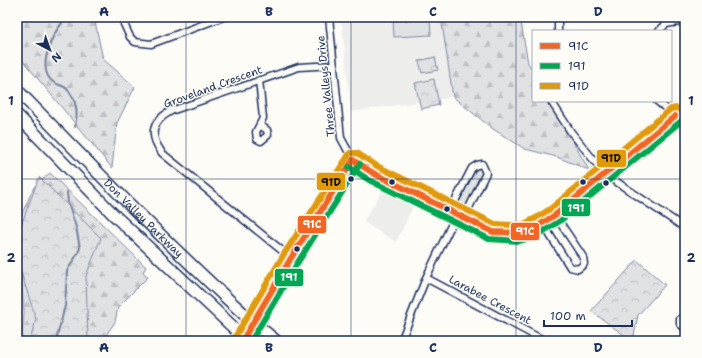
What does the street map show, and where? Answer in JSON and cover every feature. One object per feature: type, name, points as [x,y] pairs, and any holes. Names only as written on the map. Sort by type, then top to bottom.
[{"type":"highway","name":"Don Valley Parkway","points":[[17,90],[122,198],[191,266],[276,341]]},
{"type":"highway","name":"Don Valley Parkway","points":[[17,115],[114,215],[248,341]]},
{"type":"street","points":[[124,17],[124,24],[130,37],[135,42],[151,44],[223,17]]},
{"type":"street","name":"Three Valleys Drive","points":[[329,17],[341,138],[353,160]]},
{"type":"street","points":[[558,17],[558,30]]},
{"type":"street","points":[[660,30],[666,24],[685,22]]},
{"type":"street","name":"Groveland Crescent","points":[[291,258],[162,153],[154,138],[158,121],[171,111],[299,67],[334,65]]},
{"type":"street","points":[[259,80],[264,118],[261,126]]},
{"type":"street","points":[[552,102],[571,132],[605,174],[685,228]]},
{"type":"street","points":[[658,102],[685,123]]},
{"type":"street","points":[[258,315],[291,258],[353,160],[368,170],[493,232],[508,234],[526,233],[543,224],[555,215],[675,116]]},
{"type":"street","points":[[401,341],[426,278],[457,215],[486,173],[482,164],[472,168],[457,215]]},
{"type":"street","points":[[543,224],[570,268],[578,269],[584,264],[583,257],[555,215]]},
{"type":"street","name":"Larabee Crescent","points":[[426,278],[545,341]]},
{"type":"street","points":[[685,317],[680,319],[680,324],[685,328]]},
{"type":"shaded area","points":[[341,17],[441,17],[453,97],[351,112]]},
{"type":"shaded area","points":[[384,188],[415,203],[396,242],[363,222]]},
{"type":"green space","points":[[17,17],[20,17],[19,56],[17,54]]},
{"type":"green space","points":[[20,17],[94,17],[103,59],[135,87],[117,123],[112,168],[19,56]]},
{"type":"green space","points":[[441,17],[520,17],[528,63],[532,69],[532,102],[551,102],[589,170],[557,157],[525,149],[493,129],[453,97]]},
{"type":"green space","points":[[430,19],[431,35],[394,37],[393,21]]},
{"type":"green space","points":[[435,57],[438,70],[422,73],[419,61]]},
{"type":"green space","points":[[434,79],[439,105],[421,109],[415,83]]},
{"type":"green space","points":[[480,167],[483,172],[465,210],[459,209],[457,206],[476,169]]},
{"type":"green space","points":[[50,173],[146,267],[143,272],[148,277],[118,307],[115,322],[102,341],[22,341],[24,312],[21,271],[17,260],[17,224],[34,187]]},
{"type":"green space","points":[[39,177],[101,238],[86,276],[88,341],[30,341],[36,319],[17,260],[17,236]]},
{"type":"green space","points":[[637,260],[665,285],[638,315],[633,341],[624,341],[624,335],[591,311]]},
{"type":"waterway","points":[[60,17],[62,23],[54,35],[47,52],[46,69],[48,76],[53,82],[67,89],[73,98],[76,107],[75,127]]},
{"type":"waterway","points":[[56,341],[65,306],[67,271],[80,248],[76,227],[68,203],[67,192]]},
{"type":"tunnel","points":[[242,341],[256,318]]},
{"type":"transit line","name":"91D","points":[[235,337],[284,254],[350,153],[357,153],[377,166],[495,224],[524,224],[550,209],[671,109],[677,108],[685,113]]},
{"type":"transit line","name":"91C","points":[[353,160],[373,173],[493,232],[519,233],[533,229],[555,215],[675,116]]},
{"type":"transit line","name":"191","points":[[349,167],[369,180],[489,239],[519,241],[536,236],[560,221],[680,122]]},
{"type":"transit line","name":"91C","points":[[242,341],[291,258],[353,160]]},
{"type":"transit line","name":"191","points":[[251,341],[298,262],[360,164]]}]
